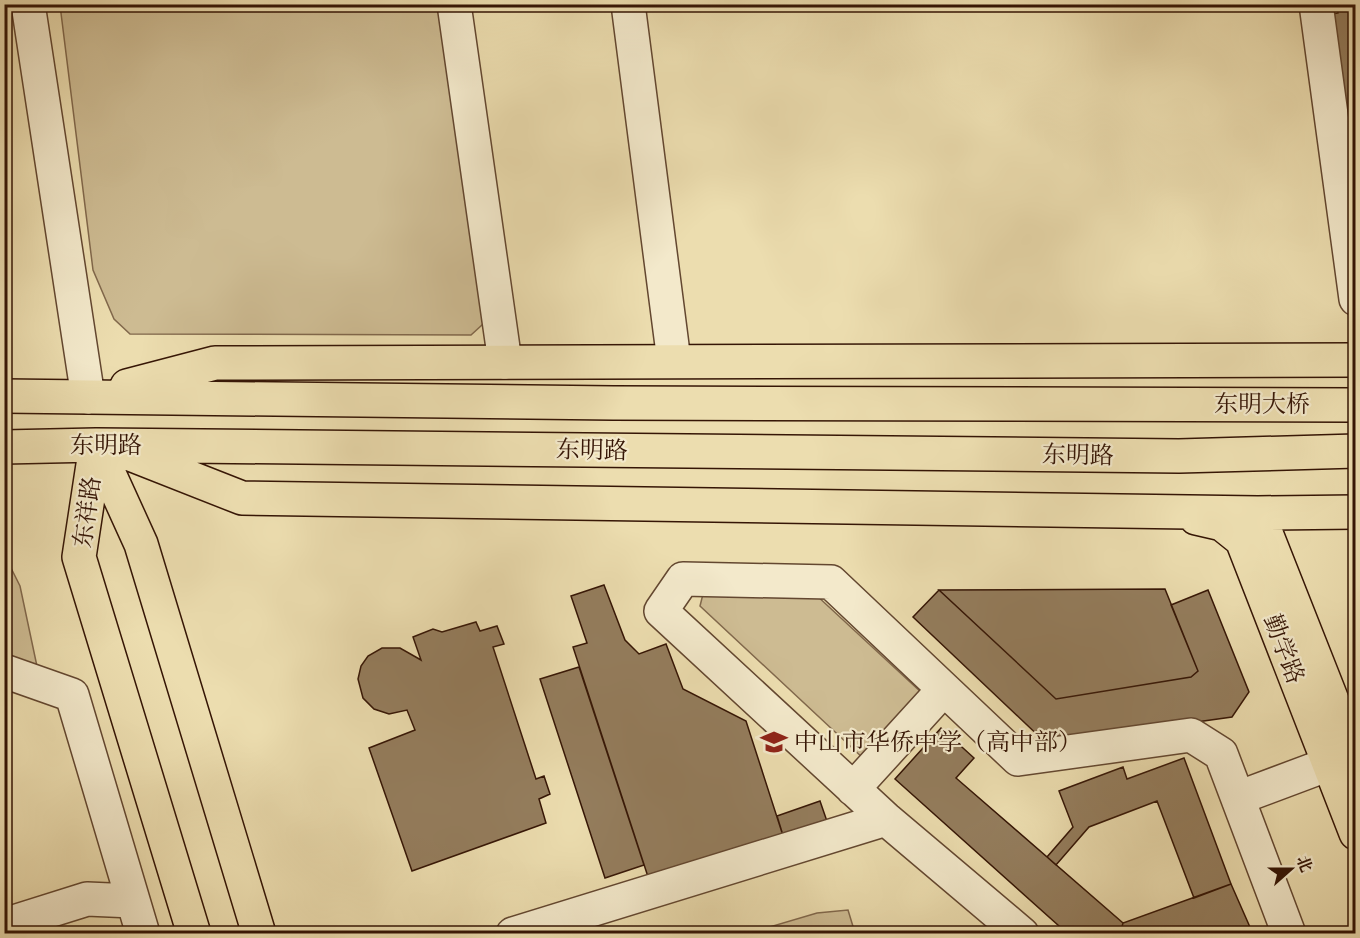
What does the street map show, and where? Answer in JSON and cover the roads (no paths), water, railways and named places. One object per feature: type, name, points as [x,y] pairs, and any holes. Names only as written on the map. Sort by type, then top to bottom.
[{"type":"main road","points":[[88,397],[215,363],[1356,360]]},
{"type":"main road","name":"东明路","points":[[4,396],[636,403],[1169,404]]},
{"type":"main road","name":"东明大桥","points":[[1169,404],[1356,405]]},
{"type":"main road","points":[[102,445],[242,498],[1168,512],[1356,512]]},
{"type":"main road","name":"东明路","points":[[4,447],[102,445],[1179,456]]},
{"type":"main road","name":"东祥路","points":[[102,445],[79,557],[194,933]]},
{"type":"main road","name":"东祥路","points":[[102,445],[141,544],[259,933]]},
{"type":"main road","name":"东明大桥","points":[[1179,456],[1356,451]]},
{"type":"main road","name":"勤学路","points":[[1168,512],[1222,524],[1242,540],[1346,761]]},
{"type":"main road","name":"勤学路","points":[[1258,513],[1346,761],[1356,833]]},
{"type":"street","points":[[28,4],[88,397]]},
{"type":"street","points":[[454,4],[505,362]]},
{"type":"street","points":[[628,4],[674,361]]},
{"type":"street","points":[[1316,4],[1345,137],[1356,299]]},
{"type":"street","points":[[1022,933],[886,819],[661,611],[683,579],[831,582],[1018,759],[1191,735],[1221,754],[1289,933]]},
{"type":"street","points":[[4,671],[72,695],[143,933]]},
{"type":"street","points":[[853,789],[944,689]]},
{"type":"street","points":[[1238,798],[1346,761]]},
{"type":"street","points":[[513,933],[886,819]]},
{"type":"street","points":[[4,925],[87,899],[133,901]]},
{"type":"place","name":"中山市华侨中学（高中部）","points":[[774,742]]}]
